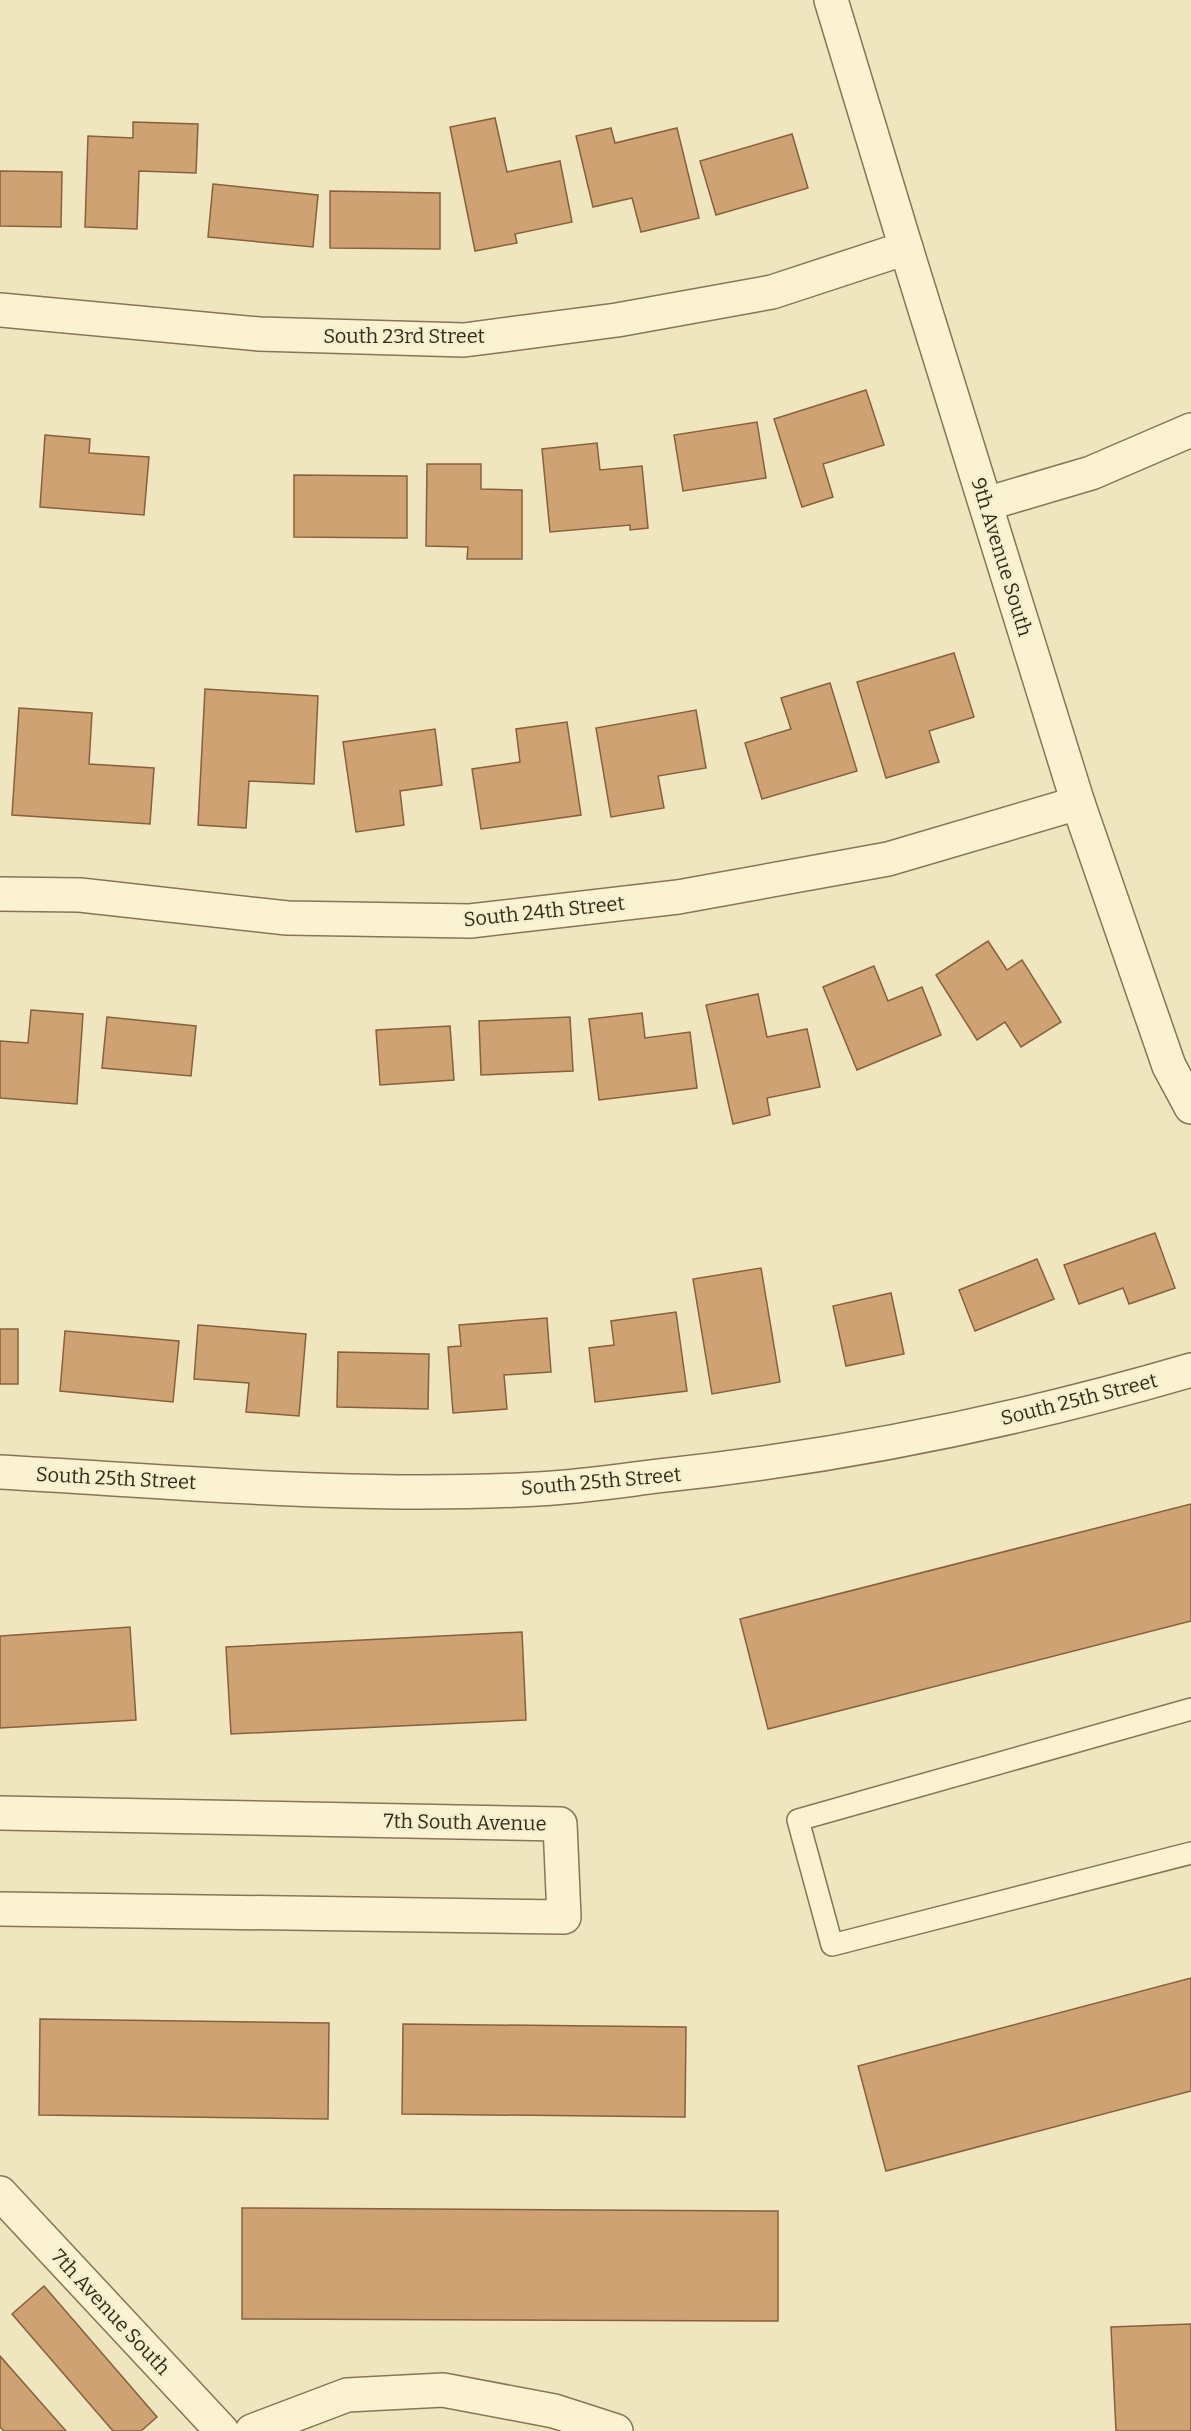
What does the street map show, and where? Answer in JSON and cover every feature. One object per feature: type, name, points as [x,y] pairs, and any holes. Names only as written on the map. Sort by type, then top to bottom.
[{"type":"street","name":"9th Avenue South","points":[[831,0],[1078,803],[1180,1063],[1191,1107]]},
{"type":"street","name":"South 23rd Street","points":[[0,310],[259,334],[464,340],[617,320],[772,292],[906,248]]},
{"type":"street","points":[[986,504],[1091,473],[1191,430]]},
{"type":"street","name":"South 24th Street","points":[[0,894],[80,895],[287,918],[470,921],[678,897],[888,859],[1078,803]]},
{"type":"street","name":"South 25th Street","points":[[0,1473],[395,1492],[540,1489],[728,1469],[921,1438],[1125,1390],[1191,1370]]},
{"type":"street","name":"7th South Avenue","points":[[0,1813],[560,1824],[564,1917],[0,1909]]},
{"type":"street","name":"7th Avenue South","points":[[0,2193],[222,2431]]},
{"type":"street","points":[[252,2431],[347,2395],[443,2390],[554,2411],[616,2431]]},
{"type":"lane","points":[[1191,1709],[798,1820],[832,1945],[1191,1853]]},
{"type":"building","points":[[495,118],[507,172],[560,161],[572,222],[515,234],[517,243],[475,251],[450,127]]},
{"type":"building","points":[[133,122],[198,124],[196,173],[139,171],[137,229],[85,227],[88,136],[133,138]]},
{"type":"building","points":[[611,128],[615,143],[677,128],[699,218],[641,232],[632,198],[593,207],[576,136]]},
{"type":"building","points":[[792,134],[808,188],[716,215],[700,161]]},
{"type":"building","points":[[0,171],[62,172],[61,227],[0,226]]},
{"type":"building","points":[[213,184],[318,195],[313,247],[208,237]]},
{"type":"building","points":[[330,191],[440,193],[440,249],[330,248]]},
{"type":"building","points":[[866,390],[884,445],[823,464],[833,497],[802,507],[774,419]]},
{"type":"building","points":[[757,422],[766,478],[683,491],[674,435]]},
{"type":"building","points":[[45,435],[90,439],[89,453],[149,457],[144,515],[40,507]]},
{"type":"building","points":[[597,443],[600,470],[642,466],[648,528],[630,530],[630,525],[550,532],[542,449]]},
{"type":"building","points":[[427,464],[481,464],[481,489],[522,490],[522,559],[467,559],[468,547],[426,546]]},
{"type":"building","points":[[294,475],[407,476],[407,538],[294,537]]},
{"type":"building","points":[[954,653],[974,717],[929,731],[939,762],[886,778],[857,682]]},
{"type":"building","points":[[830,683],[857,771],[762,799],[745,743],[791,729],[781,698]]},
{"type":"building","points":[[205,689],[318,696],[314,784],[249,781],[246,828],[198,825]]},
{"type":"building","points":[[19,708],[92,713],[89,764],[154,768],[150,824],[12,815]]},
{"type":"building","points":[[696,710],[706,768],[658,776],[664,808],[611,817],[596,728]]},
{"type":"building","points":[[567,722],[581,815],[481,829],[472,769],[520,762],[516,729]]},
{"type":"building","points":[[435,729],[442,785],[400,791],[404,825],[356,832],[343,742]]},
{"type":"building","points":[[988,941],[1007,970],[1022,960],[1061,1022],[1021,1047],[1005,1022],[977,1040],[936,975]]},
{"type":"building","points":[[874,966],[888,1001],[922,987],[941,1035],[857,1070],[823,987]]},
{"type":"building","points":[[758,994],[767,1037],[807,1029],[820,1087],[767,1098],[770,1115],[733,1124],[706,1005]]},
{"type":"building","points":[[31,1010],[83,1014],[77,1104],[0,1098],[0,1041],[28,1043]]},
{"type":"building","points":[[642,1013],[645,1038],[690,1032],[697,1088],[599,1100],[589,1019]]},
{"type":"building","points":[[107,1017],[196,1026],[191,1076],[102,1068]]},
{"type":"building","points":[[570,1017],[573,1071],[481,1075],[479,1021]]},
{"type":"building","points":[[450,1026],[454,1080],[380,1085],[376,1030]]},
{"type":"building","points":[[1155,1233],[1175,1288],[1129,1304],[1123,1288],[1079,1304],[1064,1265]]},
{"type":"building","points":[[1037,1259],[1054,1299],[975,1331],[959,1290]]},
{"type":"building","points":[[761,1268],[780,1382],[712,1394],[693,1279]]},
{"type":"building","points":[[891,1293],[904,1354],[846,1366],[833,1306]]},
{"type":"building","points":[[676,1312],[687,1391],[595,1402],[589,1348],[614,1345],[611,1321]]},
{"type":"building","points":[[547,1318],[551,1372],[504,1375],[507,1409],[453,1413],[448,1347],[461,1346],[459,1325]]},
{"type":"building","points":[[198,1325],[306,1334],[299,1416],[246,1412],[249,1383],[194,1379]]},
{"type":"building","points":[[0,1329],[18,1329],[18,1384],[0,1384]]},
{"type":"building","points":[[65,1331],[179,1341],[173,1402],[60,1391]]},
{"type":"building","points":[[338,1352],[429,1354],[428,1409],[337,1407]]},
{"type":"building","points":[[1191,1504],[1191,1621],[768,1729],[740,1619]]},
{"type":"building","points":[[130,1627],[136,1720],[0,1728],[0,1636]]},
{"type":"building","points":[[522,1632],[526,1720],[231,1734],[226,1647]]},
{"type":"building","points":[[1191,1978],[1191,2091],[886,2171],[858,2066]]},
{"type":"building","points":[[40,2019],[329,2023],[328,2119],[39,2115]]},
{"type":"building","points":[[403,2024],[686,2027],[685,2117],[402,2114]]},
{"type":"building","points":[[242,2208],[778,2211],[778,2321],[242,2319]]},
{"type":"building","points":[[44,2286],[157,2417],[141,2431],[113,2431],[12,2314]]},
{"type":"building","points":[[1191,2324],[1191,2431],[1116,2431],[1111,2327]]},
{"type":"building","points":[[0,2356],[66,2431],[4,2431],[0,2427]]}]
